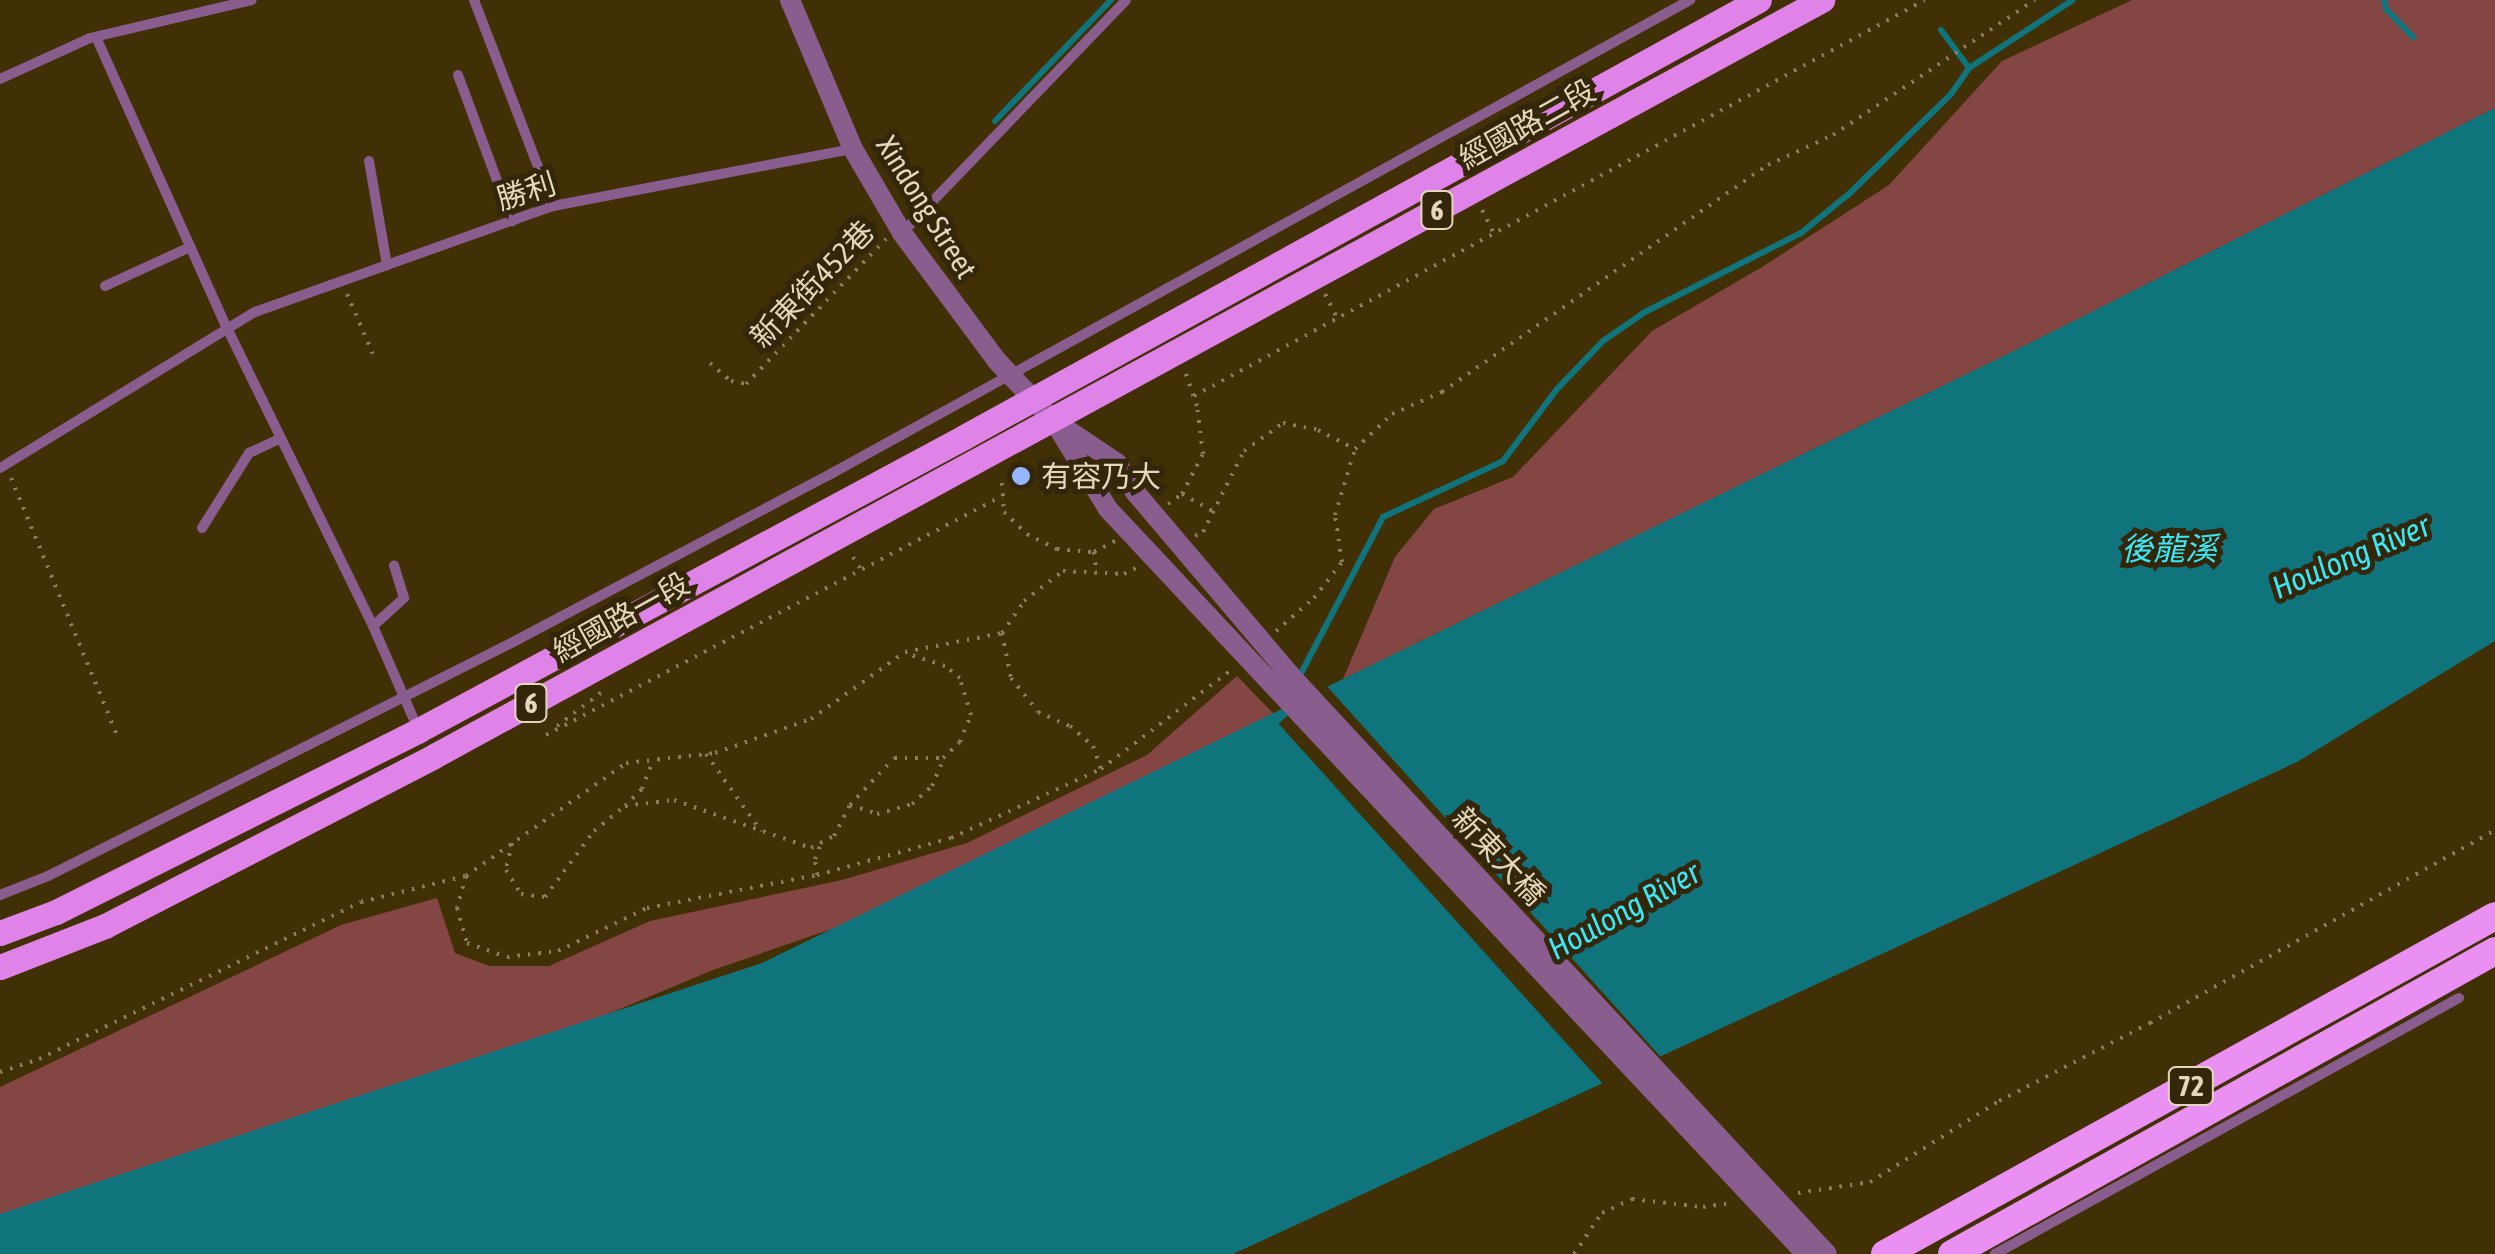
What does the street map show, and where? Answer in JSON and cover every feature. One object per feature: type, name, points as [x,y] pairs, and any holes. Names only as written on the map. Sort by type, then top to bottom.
[{"type":"highway","name":"72","points":[[1885,1254],[2495,916]]},
{"type":"highway","name":"72","points":[[1952,1254],[2495,951]]},
{"type":"main road","name":"經國路二段","points":[[1031,398],[1760,0]]},
{"type":"main road","name":"經國路二段","points":[[1054,420],[1822,0]]},
{"type":"main road","name":"經國路一段","points":[[0,933],[56,912],[418,730],[1031,398]]},
{"type":"main road","name":"經國路一段","points":[[0,967],[105,926],[434,756],[1054,420]]},
{"type":"street","name":"Xindong Street","points":[[790,0],[854,149],[900,230],[1010,374],[1054,420]]},
{"type":"street","name":"新東大橋","points":[[1054,420],[1118,463],[1135,492],[1291,676],[1827,1254]]},
{"type":"street","name":"新東大橋","points":[[1054,420],[1108,508],[1806,1254]]},
{"type":"lane","points":[[0,78],[96,36],[252,0]]},
{"type":"lane","points":[[474,0],[552,206]]},
{"type":"lane","points":[[900,230],[1018,115],[1126,0]]},
{"type":"lane","points":[[0,895],[48,876],[403,699],[1010,374],[1690,0]]},
{"type":"lane","points":[[96,36],[227,328],[374,626],[418,730]]},
{"type":"lane","points":[[458,75],[512,221]]},
{"type":"lane","name":"勝利","points":[[0,466],[254,312],[552,206],[854,149]]},
{"type":"lane","points":[[369,161],[386,265]]},
{"type":"lane","points":[[105,286],[190,247]]},
{"type":"lane","points":[[202,528],[249,453],[281,438]]},
{"type":"lane","points":[[374,626],[404,598],[394,566]]},
{"type":"lane","points":[[1996,1254],[2459,998]]},
{"type":"path","points":[[1194,396],[1926,0]]},
{"type":"path","points":[[1274,632],[1314,598],[1342,562],[1335,515],[1356,449],[1392,414],[1442,392],[1768,165],[1833,136],[2035,0]]},
{"type":"path","points":[[1482,210],[1495,236]]},
{"type":"path","name":"新東街452巷","points":[[710,362],[731,381],[746,384],[900,230]]},
{"type":"path","points":[[342,281],[373,354]]},
{"type":"path","points":[[1323,290],[1338,319]]},
{"type":"path","points":[[1187,540],[1203,532],[1244,451],[1283,423],[1318,430],[1356,449]]},
{"type":"path","points":[[0,466],[12,480],[116,733]]},
{"type":"path","points":[[1182,494],[1213,511]]},
{"type":"path","points":[[623,694],[617,681],[546,734],[623,694],[860,568],[1002,496]]},
{"type":"path","points":[[1094,552],[1096,573]]},
{"type":"path","points":[[853,557],[860,568]]},
{"type":"path","points":[[0,1072],[39,1060],[360,902],[466,876],[626,763],[706,754],[811,719],[905,652],[1002,632],[1024,601],[1063,571],[1124,574],[1140,566]]},
{"type":"path","points":[[1002,632],[1011,678],[1038,712],[1070,726],[1093,746],[1101,769]]},
{"type":"path","points":[[850,805],[876,814],[912,804],[932,786],[943,758],[960,742],[971,716],[960,678],[945,666],[905,652]]},
{"type":"path","points":[[466,876],[457,908],[467,942],[507,957],[558,951],[647,908],[817,875],[951,838],[1101,769],[1235,667]]},
{"type":"path","points":[[706,754],[763,834]]},
{"type":"path","points":[[625,806],[674,800],[811,848],[834,836],[850,805],[894,758],[943,758]]},
{"type":"path","points":[[512,844],[506,870],[522,894],[545,896],[594,831],[642,789],[654,760]]},
{"type":"path","points":[[1796,1194],[1870,1182],[1999,1101],[2150,1023],[2495,830]]},
{"type":"path","points":[[817,875],[815,860],[821,843]]},
{"type":"path","points":[[1574,1254],[1602,1213],[1632,1199],[1703,1207],[1740,1202]]},
{"type":"shaded area","points":[[2132,0],[2495,0],[2495,108],[2022,347],[1343,679],[1395,557],[1434,509],[1513,477],[1652,331],[1762,267],[1889,185],[2002,61]]},
{"type":"shaded area","points":[[1237,676],[1273,713],[904,904],[713,970],[331,1130],[0,1254],[0,1087],[341,925],[437,898],[455,953],[489,966],[549,966],[650,921],[842,880],[967,843],[1147,755]]},
{"type":"water","name":"後龍溪","points":[[2495,108],[2495,641],[2297,762],[1233,1254],[0,1254],[0,1214],[762,963],[2022,347]]},
{"type":"pier","points":[[1324,683],[1664,1061],[1619,1101],[1279,724]]},
{"type":"waterway","points":[[995,121],[1111,0]]},
{"type":"waterway","points":[[1298,679],[1383,517],[1503,461],[1557,389],[1603,341],[1645,312],[1801,233],[1850,193],[1951,94],[1969,68],[2073,0]]},
{"type":"waterway","points":[[2384,0],[2386,9],[2413,37]]},
{"type":"waterway","points":[[1941,30],[1969,68]]},
{"type":"place","name":"有容乃大","points":[[1021,476]]},
{"type":"water label","name":"Houlong River","points":[[2351,557]]},
{"type":"water label","name":"Houlong River","points":[[1624,911]]}]
